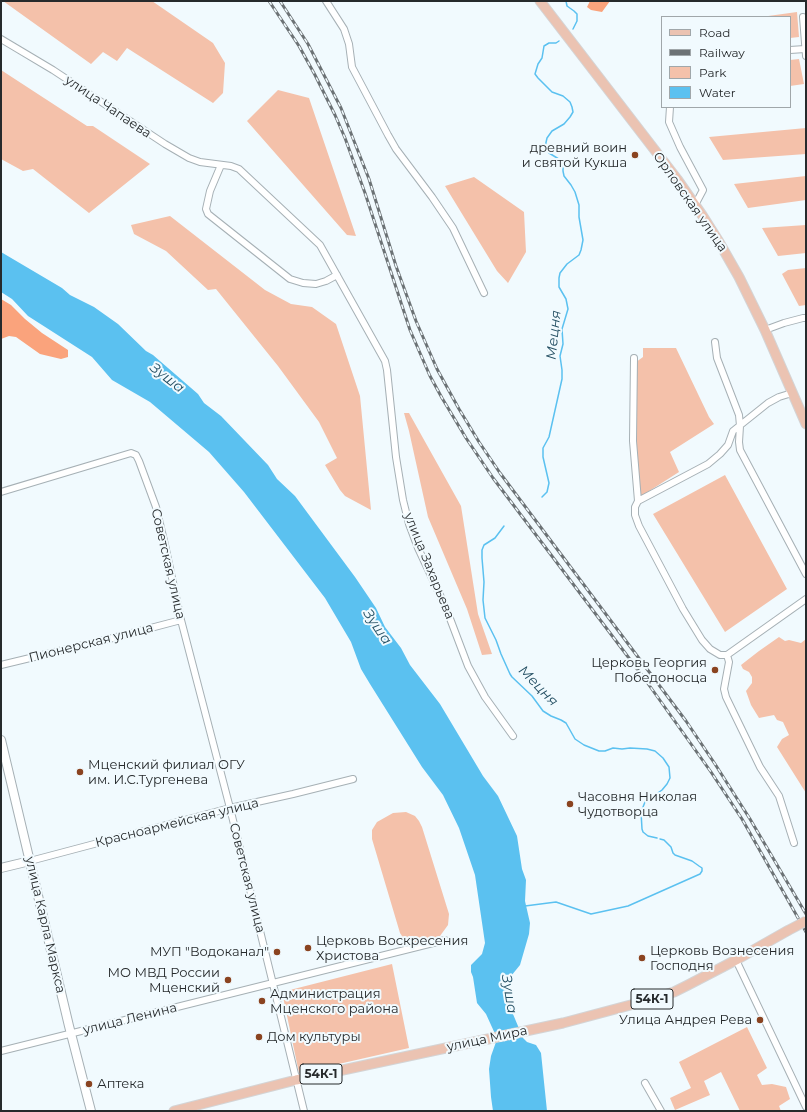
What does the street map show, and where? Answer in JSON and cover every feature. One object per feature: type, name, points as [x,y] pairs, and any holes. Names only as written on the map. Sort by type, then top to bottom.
[{"type":"main road","name":"Орловская улица","points":[[540,1],[677,179],[719,242],[739,277],[765,330],[806,424]]},
{"type":"main road","name":"улица Карла Маркса","points":[[1,740],[71,1034],[91,1111]]},
{"type":"main road","name":"Красноармейская улица","points":[[1,868],[30,861]]},
{"type":"main road","name":"улица Мира","points":[[174,1111],[296,1080],[563,1023],[638,1003],[674,992],[806,921]]},
{"type":"street","points":[[326,1],[345,33],[349,44],[352,67],[388,135],[396,149],[432,197],[452,228],[484,293]]},
{"type":"street","points":[[803,17],[806,56]]},
{"type":"street","name":"улица Чапаева","points":[[1,39],[53,70],[165,144],[189,158],[200,162],[231,166],[239,169],[320,245],[337,275]]},
{"type":"street","points":[[791,50],[805,49]]},
{"type":"street","points":[[670,108],[669,122],[680,147],[703,190],[695,205]]},
{"type":"street","points":[[220,165],[210,191],[206,209],[208,214],[290,279],[303,283],[316,284],[337,275]]},
{"type":"street","name":"улица Захарьева","points":[[337,275],[385,361],[396,457],[403,500],[409,524],[418,548],[446,608],[468,666],[485,697],[513,736]]},
{"type":"street","points":[[765,330],[784,323],[806,318]]},
{"type":"street","points":[[715,342],[717,358],[739,415],[740,450],[806,574]]},
{"type":"street","points":[[634,358],[633,442],[638,501],[635,507],[635,515],[639,526],[702,640],[710,649],[720,655],[727,655],[806,599]]},
{"type":"street","points":[[638,501],[708,464],[720,454],[728,444],[733,431],[768,403],[779,397],[792,393]]},
{"type":"street","name":"Советская улица","points":[[1,492],[131,453],[136,455],[139,461],[156,507],[181,620],[230,808],[304,1111]]},
{"type":"street","name":"Пионерская улица","points":[[1,665],[181,620]]},
{"type":"street","points":[[727,655],[729,662],[724,689],[726,697],[760,767],[779,796],[794,843]]},
{"type":"street","name":"Красноармейская улица","points":[[30,861],[230,808],[353,779]]},
{"type":"street","name":"улица Ленина","points":[[1,1051],[445,940]]},
{"type":"street","points":[[736,960],[806,1107]]},
{"type":"street","points":[[645,1083],[660,1111]]},
{"type":"green space","points":[[3,1],[152,1],[213,43],[225,63],[223,93],[213,103],[127,48],[117,61],[103,52],[91,64]]},
{"type":"green space","points":[[797,12],[799,37],[791,38],[791,16],[768,16]]},
{"type":"green space","points":[[799,59],[804,84],[791,86],[791,60]]},
{"type":"green space","points":[[1,70],[87,126],[93,126],[150,164],[89,213],[33,169],[23,171],[1,159]]},
{"type":"green space","points":[[278,90],[309,98],[356,236],[347,235],[247,121]]},
{"type":"green space","points":[[806,128],[806,154],[723,160],[709,137]]},
{"type":"green space","points":[[806,176],[806,200],[748,208],[734,184]]},
{"type":"green space","points":[[474,177],[524,212],[526,252],[508,283],[497,271],[445,186]]},
{"type":"green space","points":[[170,216],[265,290],[291,304],[312,307],[336,324],[360,396],[371,510],[345,496],[340,490],[325,465],[337,458],[319,422],[278,366],[216,289],[208,290],[166,251],[134,234],[131,225]]},
{"type":"green space","points":[[806,225],[806,253],[778,256],[762,228]]},
{"type":"green space","points":[[806,268],[806,305],[799,306],[782,274],[788,270]]},
{"type":"green space","points":[[643,348],[676,348],[709,417],[714,424],[670,452],[679,472],[635,500],[630,443],[632,365],[643,357]]},
{"type":"green space","points":[[404,413],[409,413],[461,506],[478,614],[492,654],[482,655],[467,609],[428,517]]},
{"type":"green space","points":[[725,475],[787,589],[725,632],[653,514]]},
{"type":"green space","points":[[779,637],[785,641],[789,640],[801,643],[806,639],[806,793],[777,747],[782,739],[789,735],[783,722],[777,720],[774,715],[759,718],[751,705],[746,691],[752,683],[752,677],[749,672],[743,669],[741,665]]},
{"type":"green space","points":[[406,812],[415,816],[422,827],[449,914],[448,925],[440,936],[435,939],[414,944],[404,939],[400,933],[372,839],[372,830],[377,822],[393,813]]},
{"type":"green space","points":[[392,964],[409,1048],[299,1073],[282,992]]},
{"type":"green space","points":[[747,1027],[767,1068],[757,1075],[762,1085],[772,1084],[786,1087],[790,1099],[779,1106],[781,1111],[740,1111],[721,1072],[704,1081],[710,1095],[675,1110],[670,1098],[691,1088],[679,1062]]},
{"type":"shaded area","points":[[590,1],[610,1],[602,12],[591,10],[587,7]]},
{"type":"shaded area","points":[[1,299],[11,305],[42,333],[68,350],[68,357],[61,359],[40,354],[16,337],[9,336],[1,339]]},
{"type":"water","name":"Зуша","points":[[1,252],[62,288],[70,295],[94,307],[118,324],[146,351],[153,355],[198,394],[204,403],[221,416],[268,465],[277,479],[295,496],[355,577],[376,608],[385,627],[401,648],[410,665],[440,704],[483,776],[498,796],[517,836],[522,869],[526,880],[525,901],[530,923],[529,934],[520,965],[507,981],[505,995],[523,1038],[527,1042],[536,1045],[541,1053],[547,1111],[493,1111],[489,1069],[491,1056],[496,1042],[496,1036],[486,1014],[477,1003],[471,972],[471,965],[482,954],[485,943],[475,875],[459,828],[443,795],[422,767],[361,669],[351,642],[325,598],[244,492],[209,452],[150,402],[112,380],[92,357],[28,316],[12,299],[1,292]]},
{"type":"waterway","name":"Мецня","points":[[566,1],[567,6],[577,14],[577,21],[573,29]]},
{"type":"waterway","name":"Мецня","points":[[542,497],[547,492],[549,483],[543,457],[543,448],[549,437],[562,379],[560,356],[563,344],[562,329],[568,309],[566,299],[559,287],[559,278],[560,273],[567,264],[579,255],[583,240],[579,217],[579,205],[575,192],[564,176],[562,161],[549,153],[545,147],[547,138],[552,131],[564,124],[570,117],[573,112],[572,107],[570,102],[563,96],[552,92],[535,74],[538,64],[542,58],[544,46],[549,43],[556,43],[559,41]]},
{"type":"waterway","name":"Мецня","points":[[504,526],[495,538],[484,545],[482,550],[484,582],[483,600],[485,618],[510,674],[532,696],[543,711],[566,723],[575,739],[584,745],[599,751],[605,751],[613,748],[647,749],[655,751],[663,758],[669,767],[670,778],[662,790],[645,802],[641,812],[643,832],[648,836],[657,838]]},
{"type":"waterway","name":"Мецня","points":[[525,906],[556,902],[591,914],[628,906],[700,874],[702,868],[692,861],[675,855],[671,847],[664,840],[660,839]]},
{"type":"railway","points":[[269,1],[299,46],[335,115],[365,193],[410,330],[430,376],[442,398],[466,438],[493,478],[644,678],[711,772],[742,819],[806,932]]},
{"type":"railway","points":[[280,1],[308,44],[341,108],[369,179],[396,266],[416,321],[437,369],[459,409],[500,473],[686,721],[750,819],[806,914]]},
{"type":"place","name":"древний воин и святой Кукша","points":[[635,155]]},
{"type":"place","name":"Церковь Георгия Победоносца","points":[[715,670]]},
{"type":"place","name":"Мценский филиал ОГУ им. И.С.Тургенева","points":[[80,772]]},
{"type":"place","name":"Часовня Николая Чудотворца","points":[[570,804]]},
{"type":"place","name":"Церковь Воскресения Христова","points":[[308,948]]},
{"type":"place","name":"МУП \"Водоканал\"","points":[[277,952]]},
{"type":"place","name":"Церковь Вознесения Господня","points":[[642,958]]},
{"type":"place","name":"МО МВД России Мценский","points":[[228,980]]},
{"type":"place","name":"Администрация Мценского района","points":[[262,1001]]},
{"type":"place","name":"Улица Андрея Рева","points":[[760,1020]]},
{"type":"place","name":"Дом культуры","points":[[259,1037]]},
{"type":"place","name":"Аптека","points":[[89,1084]]}]
